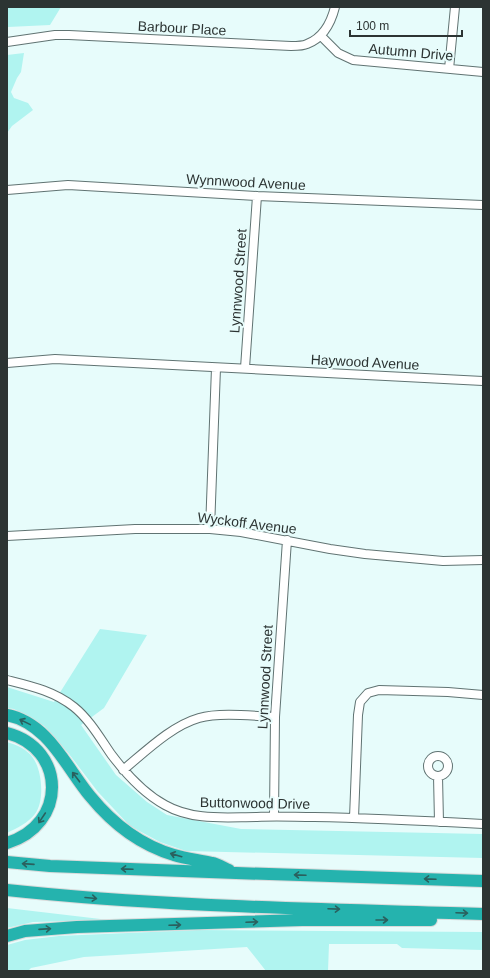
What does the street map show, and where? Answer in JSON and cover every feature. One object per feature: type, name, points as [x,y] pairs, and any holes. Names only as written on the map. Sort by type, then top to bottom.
[{"type":"highway","points":[[7,715],[22,720],[40,732],[56,750],[89,796],[109,817],[132,835],[173,855],[214,863],[236,873]]},
{"type":"highway","points":[[7,733],[24,740],[33,746],[40,754],[50,774],[52,786],[50,806],[36,827],[27,835],[7,843]]},
{"type":"highway","points":[[7,862],[50,866],[483,881]]},
{"type":"highway","points":[[7,890],[113,900],[483,914]]},
{"type":"highway","points":[[7,936],[25,931],[77,928],[302,920],[432,920],[441,912]]},
{"type":"street","points":[[321,36],[332,19],[335,7]]},
{"type":"street","points":[[449,69],[455,7]]},
{"type":"street","name":"Barbour Place","points":[[7,42],[56,35],[69,35],[291,46],[307,44],[321,36]]},
{"type":"street","name":"Autumn Drive","points":[[321,36],[338,53],[353,60],[483,72]]},
{"type":"street","name":"Wynnwood Avenue","points":[[7,190],[68,185],[257,196],[483,205]]},
{"type":"street","name":"Lynnwood Street","points":[[245,368],[257,196]]},
{"type":"street","points":[[7,363],[55,359],[216,368],[210,529]]},
{"type":"street","name":"Haywood Avenue","points":[[216,368],[245,368],[483,381]]},
{"type":"street","name":"Wyckoff Avenue","points":[[7,536],[135,529],[210,529],[241,532],[365,554],[443,561],[483,560]]},
{"type":"street","name":"Lynnwood Street","points":[[274,816],[275,717],[287,540]]},
{"type":"street","name":"Buttonwood Drive","points":[[7,680],[48,691],[62,698],[84,717],[123,770],[143,790],[166,805],[186,814],[205,817],[274,816],[354,818],[483,824]]},
{"type":"street","points":[[354,818],[358,715],[360,702],[368,693],[379,690],[483,694]]},
{"type":"street","points":[[123,770],[173,730],[187,722],[216,715],[275,717]]},
{"type":"street","points":[[438,776],[439,822]]},
{"type":"shaded area","points":[[7,7],[61,7],[50,25],[8,27]]},
{"type":"shaded area","points":[[24,53],[21,72],[11,92],[14,98],[28,103],[33,110],[12,126],[7,133],[7,55]]},
{"type":"shaded area","points":[[100,629],[147,635],[104,708],[81,725],[116,775],[147,802],[167,815],[241,829],[483,834],[483,858],[186,851],[160,842],[130,826],[98,792],[69,754],[44,726],[14,709],[7,708],[7,687],[54,702]]},
{"type":"shaded area","points":[[7,742],[22,748],[33,758],[39,770],[41,794],[35,814],[26,823],[7,833]]},
{"type":"shaded area","points":[[7,908],[109,920],[33,922],[7,928]]},
{"type":"shaded area","points":[[197,930],[483,932],[483,950],[402,948],[397,944],[329,944],[328,971],[266,971],[247,947],[84,957],[31,968],[28,971],[7,971],[7,945],[25,940],[59,936]]}]
